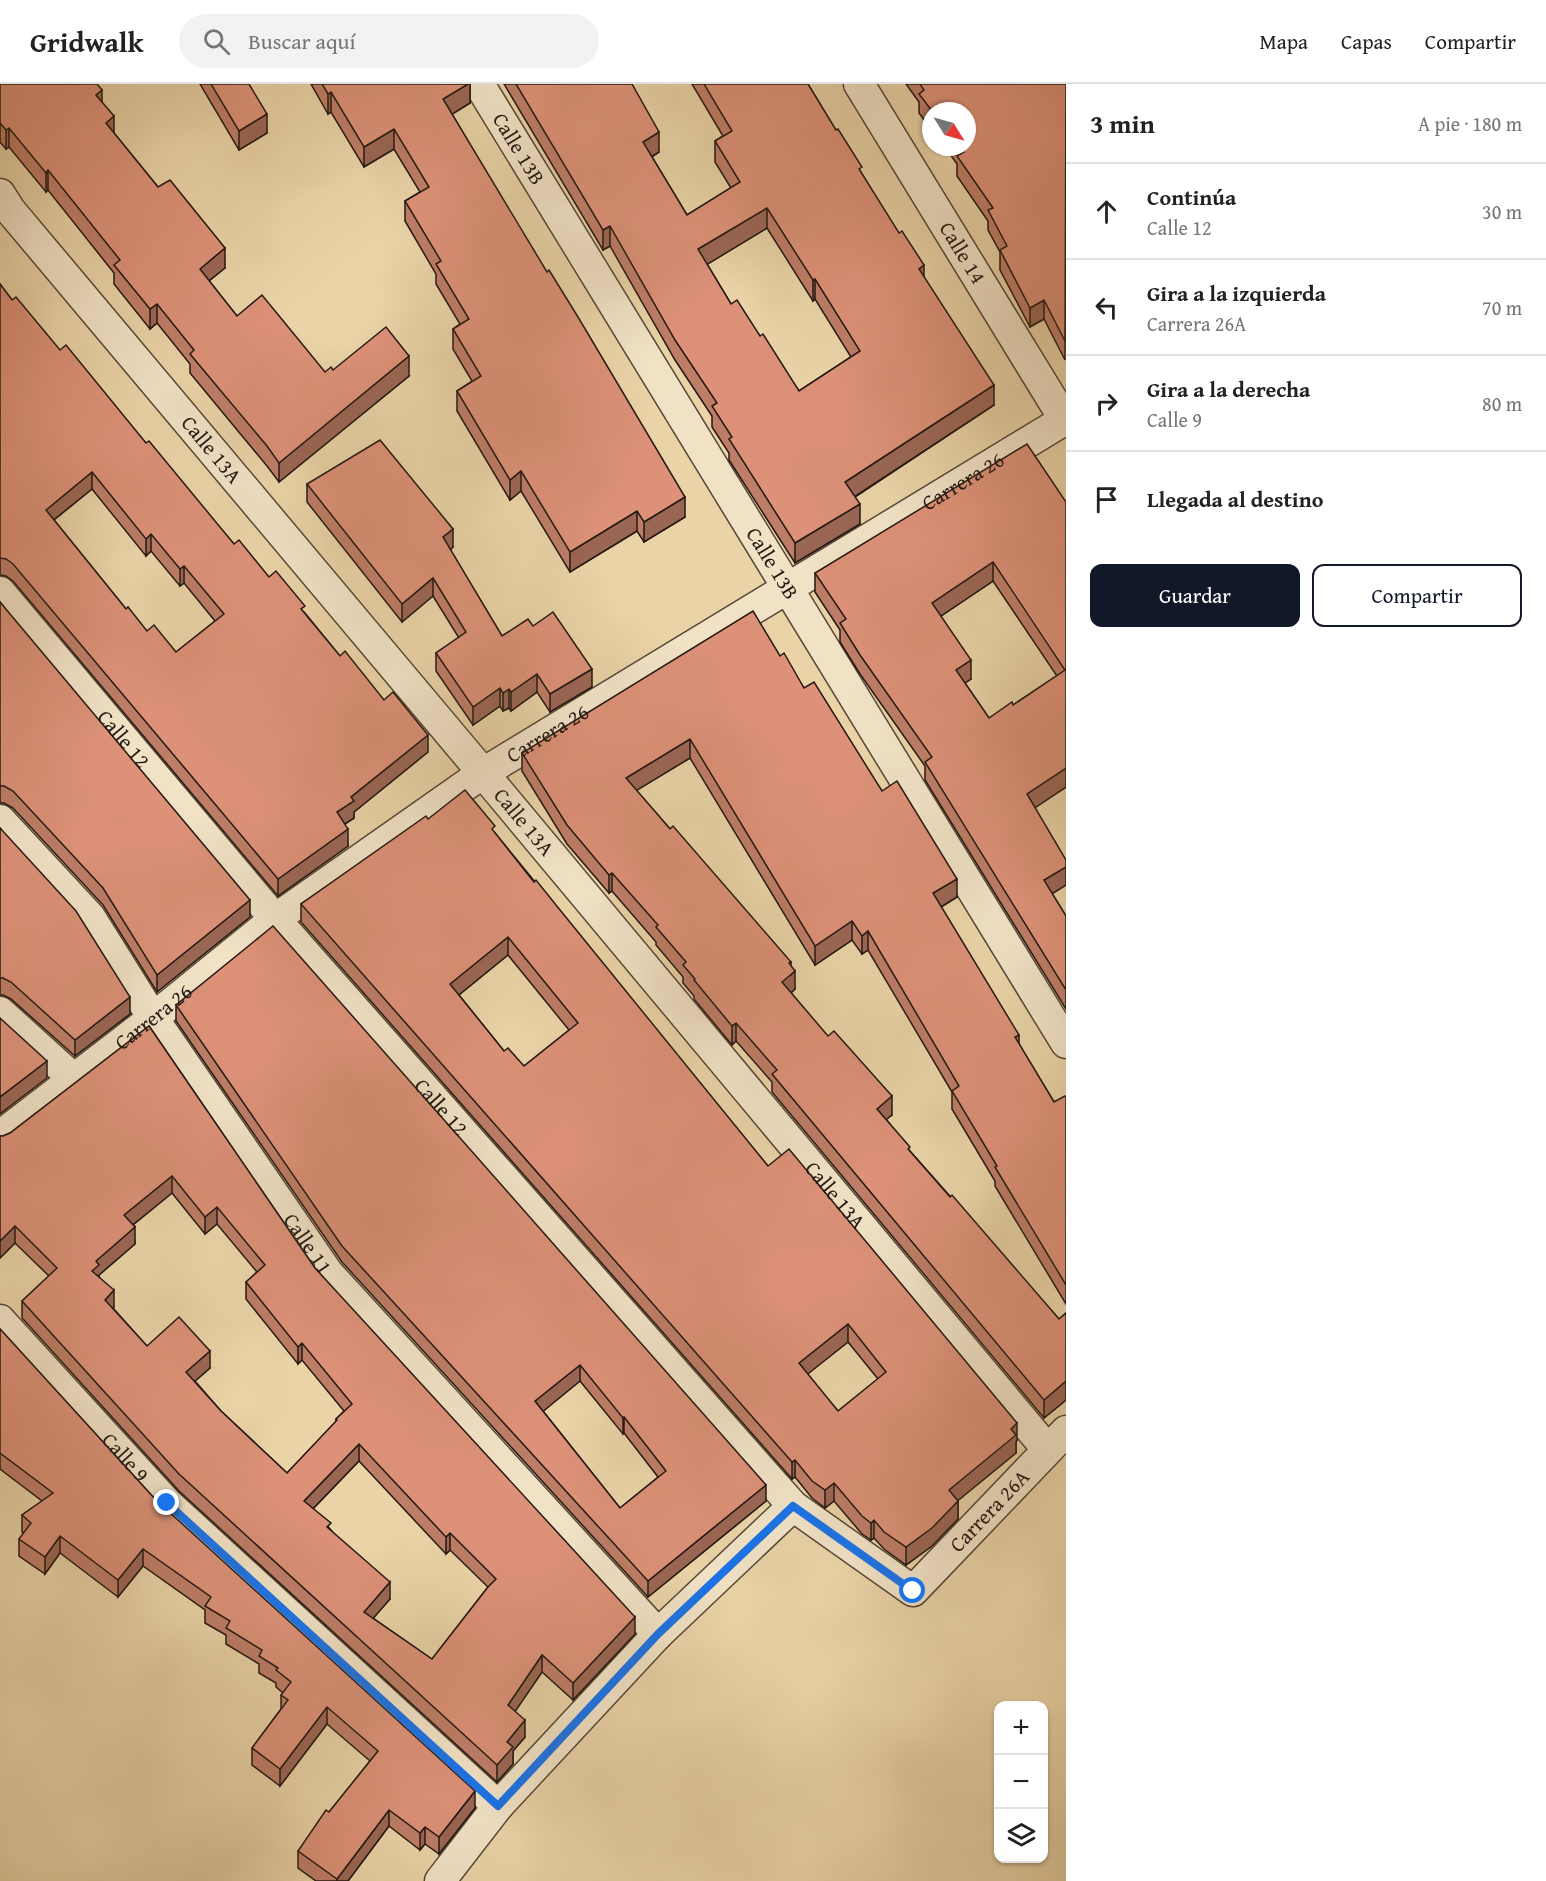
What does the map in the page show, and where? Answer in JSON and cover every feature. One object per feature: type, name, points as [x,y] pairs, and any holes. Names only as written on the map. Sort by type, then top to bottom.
[{"type":"street","name":"Calle 13B","points":[[480,84],[1066,1043]]},
{"type":"street","name":"Calle 14","points":[[859,84],[1066,420]]},
{"type":"street","name":"Calle 13A","points":[[0,194],[26,228],[483,773],[1057,1440]]},
{"type":"street","name":"Carrera 26","points":[[0,1136],[153,1018],[275,919],[483,773],[1066,420]]},
{"type":"street","name":"Calle 12","points":[[0,592],[275,919],[793,1506],[913,1591]]},
{"type":"street","name":"Calle 11","points":[[0,820],[90,917],[153,1018],[328,1273],[658,1634]]},
{"type":"street","points":[[0,1012],[74,1079]]},
{"type":"street","name":"Calle 9","points":[[0,1320],[167,1503],[498,1806]]},
{"type":"street","name":"Carrera 26A","points":[[913,1591],[1057,1440]]},
{"type":"street","points":[[440,1881],[498,1806],[658,1634],[793,1506]]},
{"type":"building","points":[[0,84],[97,84],[102,90],[96,95],[114,116],[106,123],[158,187],[170,180],[225,248],[200,269],[237,316],[262,295],[325,372],[331,367],[333,370],[386,327],[409,356],[279,463],[190,354],[194,350],[157,304],[150,309],[114,265],[120,260],[48,170],[46,173],[9,128],[6,130],[0,123]]},
{"type":"building","points":[[211,84],[249,84],[267,114],[239,131]]},
{"type":"building","points":[[322,84],[468,84],[443,99],[547,272],[549,270],[578,317],[685,497],[644,522],[637,511],[570,552],[521,471],[510,480],[457,391],[481,376],[453,329],[469,319],[436,264],[441,261],[405,201],[429,187],[394,129],[364,147],[331,92],[328,94]]},
{"type":"building","points":[[516,84],[632,84],[659,132],[643,142],[687,215],[740,182],[715,141],[732,131],[704,84],[808,84],[862,167],[859,169],[899,233],[902,231],[924,265],[919,269],[994,385],[845,482],[860,504],[795,543],[729,439],[732,437],[712,406],[717,403],[675,340],[610,226],[603,230]],"holes":[[[767,208],[813,280],[815,279],[860,351],[799,391],[763,334],[760,336],[737,300],[731,304],[698,249]]]},
{"type":"building","points":[[920,84],[1066,84],[1065,341],[1044,300],[1030,308],[1000,250],[1007,246],[988,210],[993,208],[957,156],[976,156],[976,102],[925,102],[919,94],[924,90]]},
{"type":"building","points":[[0,284],[12,300],[16,297],[60,350],[66,345],[146,443],[149,441],[234,544],[239,540],[269,577],[276,571],[305,606],[301,609],[340,656],[345,651],[384,700],[393,692],[428,735],[351,797],[354,801],[337,812],[348,829],[278,879],[13,564],[0,558]],"holes":[[[92,472],[146,539],[151,534],[180,569],[184,566],[224,614],[176,652],[154,625],[147,631],[128,607],[126,609],[46,510]]]},
{"type":"building","points":[[380,440],[453,529],[443,537],[502,636],[528,619],[533,626],[553,612],[592,669],[550,694],[537,674],[511,692],[509,689],[503,693],[500,688],[473,707],[436,653],[466,632],[433,578],[402,604],[307,484]]},
{"type":"building","points":[[1027,444],[1066,502],[1066,768],[1027,794],[1066,860],[1066,867],[1044,880],[1066,916],[1066,990],[925,762],[932,757],[860,655],[840,623],[846,619],[815,573]],"holes":[[[993,562],[1065,670],[1013,705],[1012,702],[989,718],[956,670],[971,660],[932,603]]]},
{"type":"building","points":[[0,602],[250,900],[157,975],[103,888],[13,791],[0,786]]},
{"type":"building","points":[[753,611],[780,656],[784,653],[804,688],[814,682],[882,791],[897,781],[957,879],[933,893],[1019,1035],[1015,1037],[1054,1102],[1066,1097],[1066,1285],[952,1091],[959,1086],[868,931],[862,936],[852,921],[815,946],[690,739],[626,778],[670,829],[673,826],[791,962],[789,963],[795,971],[782,982],[828,1036],[834,1031],[892,1096],[877,1109],[910,1147],[908,1149],[950,1197],[952,1195],[1059,1319],[1066,1313],[1066,1381],[1044,1400],[772,1074],[777,1070],[736,1023],[732,1026],[694,980],[683,965],[686,962],[656,927],[658,925],[612,873],[609,875],[567,825],[522,753]]},
{"type":"building","points":[[465,790],[495,826],[492,829],[534,882],[536,880],[768,1166],[789,1149],[1017,1423],[1011,1429],[1016,1435],[949,1490],[958,1501],[932,1528],[906,1547],[884,1532],[874,1520],[871,1523],[862,1516],[834,1483],[825,1490],[812,1481],[795,1460],[792,1462],[301,904],[426,816],[428,819]],"holes":[[[508,937],[578,1023],[524,1066],[508,1048],[504,1051],[450,984]],[[848,1324],[886,1372],[838,1411],[799,1363]]]},
{"type":"building","points":[[0,828],[76,911],[130,997],[75,1040],[11,982],[0,978]]},
{"type":"building","points":[[273,926],[766,1485],[648,1581],[342,1246],[176,1005]],"holes":[[[580,1365],[666,1471],[620,1508],[535,1401]]]},
{"type":"building","points":[[0,1018],[47,1061],[0,1097]]},
{"type":"building","points":[[149,1026],[315,1268],[635,1617],[573,1683],[542,1655],[508,1705],[525,1720],[507,1742],[513,1747],[497,1765],[179,1474],[22,1301],[57,1268],[15,1226],[0,1241],[0,1136],[10,1133]],"holes":[[[172,1176],[205,1217],[217,1207],[265,1265],[246,1282],[298,1347],[302,1343],[352,1404],[287,1473],[221,1411],[186,1372],[210,1351],[179,1317],[147,1346],[105,1300],[114,1290],[92,1271],[99,1265],[96,1261],[135,1227],[124,1215]],[[359,1444],[446,1537],[450,1533],[496,1579],[432,1659],[364,1612],[390,1582],[327,1527],[331,1523],[304,1501]]]},
{"type":"building","points":[[0,1329],[155,1499],[475,1791],[439,1837],[425,1827],[420,1833],[389,1810],[337,1879],[298,1851],[326,1810],[329,1812],[378,1751],[327,1707],[280,1769],[252,1748],[288,1700],[281,1695],[291,1682],[276,1670],[278,1668],[259,1656],[262,1650],[226,1628],[230,1621],[205,1606],[211,1597],[143,1549],[118,1580],[60,1536],[45,1557],[19,1539],[31,1523],[22,1515],[53,1493],[0,1453]]},
{"type":"route","points":[[167,1503],[498,1806],[658,1634],[793,1506],[913,1591]]}]
